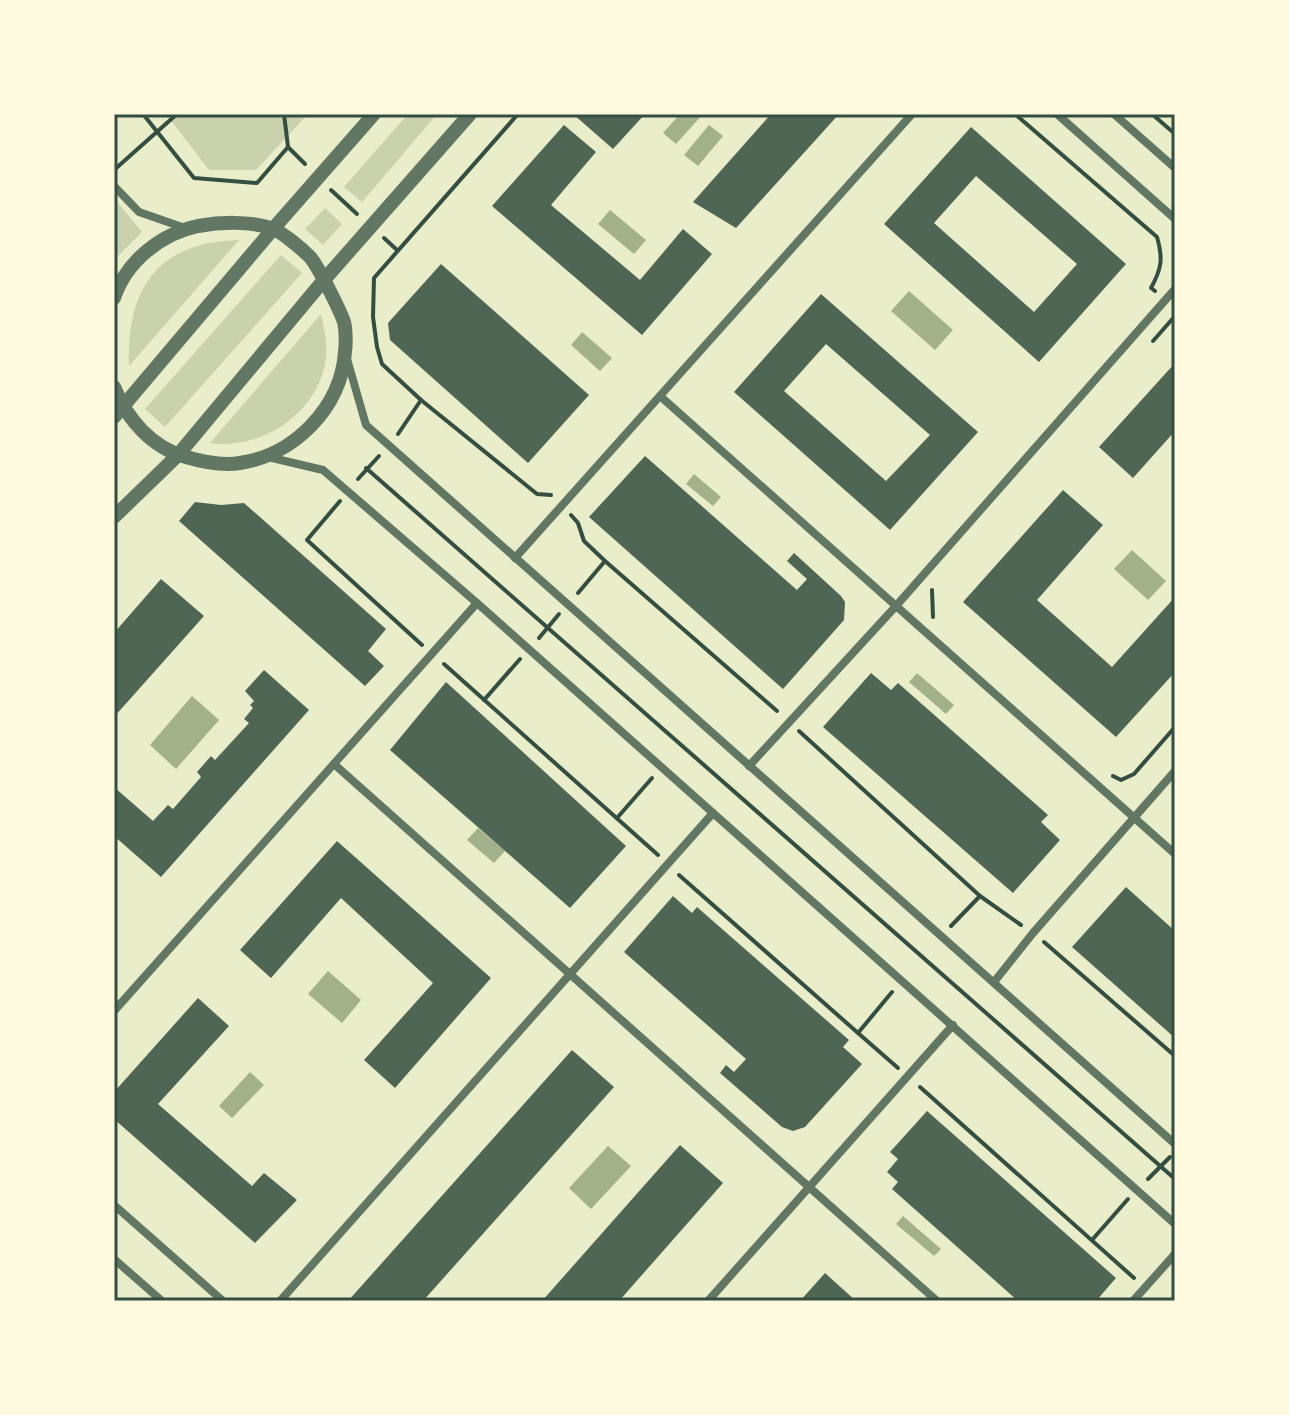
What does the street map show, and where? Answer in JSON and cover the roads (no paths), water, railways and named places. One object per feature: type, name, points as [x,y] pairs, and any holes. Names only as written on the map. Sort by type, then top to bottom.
[{"type":"street","points":[[118,412],[374,114]]},
{"type":"street","points":[[114,517],[178,455],[323,281],[470,114]]},
{"type":"street","points":[[515,558],[912,114]]},
{"type":"street","points":[[1057,114],[1175,219]]},
{"type":"street","points":[[1114,114],[1175,168]]},
{"type":"street","points":[[114,186],[139,212],[186,229]]},
{"type":"street","points":[[116,287],[136,260],[159,242],[186,229],[216,223],[273,229],[310,258],[344,323],[345,354],[366,425],[1175,1144]]},
{"type":"street","points":[[749,766],[896,606],[1175,289]]},
{"type":"street","points":[[114,387],[118,412],[146,436],[178,455],[207,463],[238,463],[268,456],[306,433],[333,398],[345,354]]},
{"type":"street","points":[[660,396],[1175,854]]},
{"type":"street","points":[[268,456],[323,470],[349,491],[1175,1224]]},
{"type":"street","points":[[114,1011],[477,603]]},
{"type":"street","points":[[334,764],[937,1301]]},
{"type":"street","points":[[994,982],[1175,771]]},
{"type":"street","points":[[280,1301],[713,813]]},
{"type":"street","points":[[708,1301],[953,1025]]},
{"type":"street","points":[[114,1205],[223,1301]]},
{"type":"street","points":[[1133,1301],[1175,1254]]},
{"type":"street","points":[[114,1259],[162,1301]]}]
